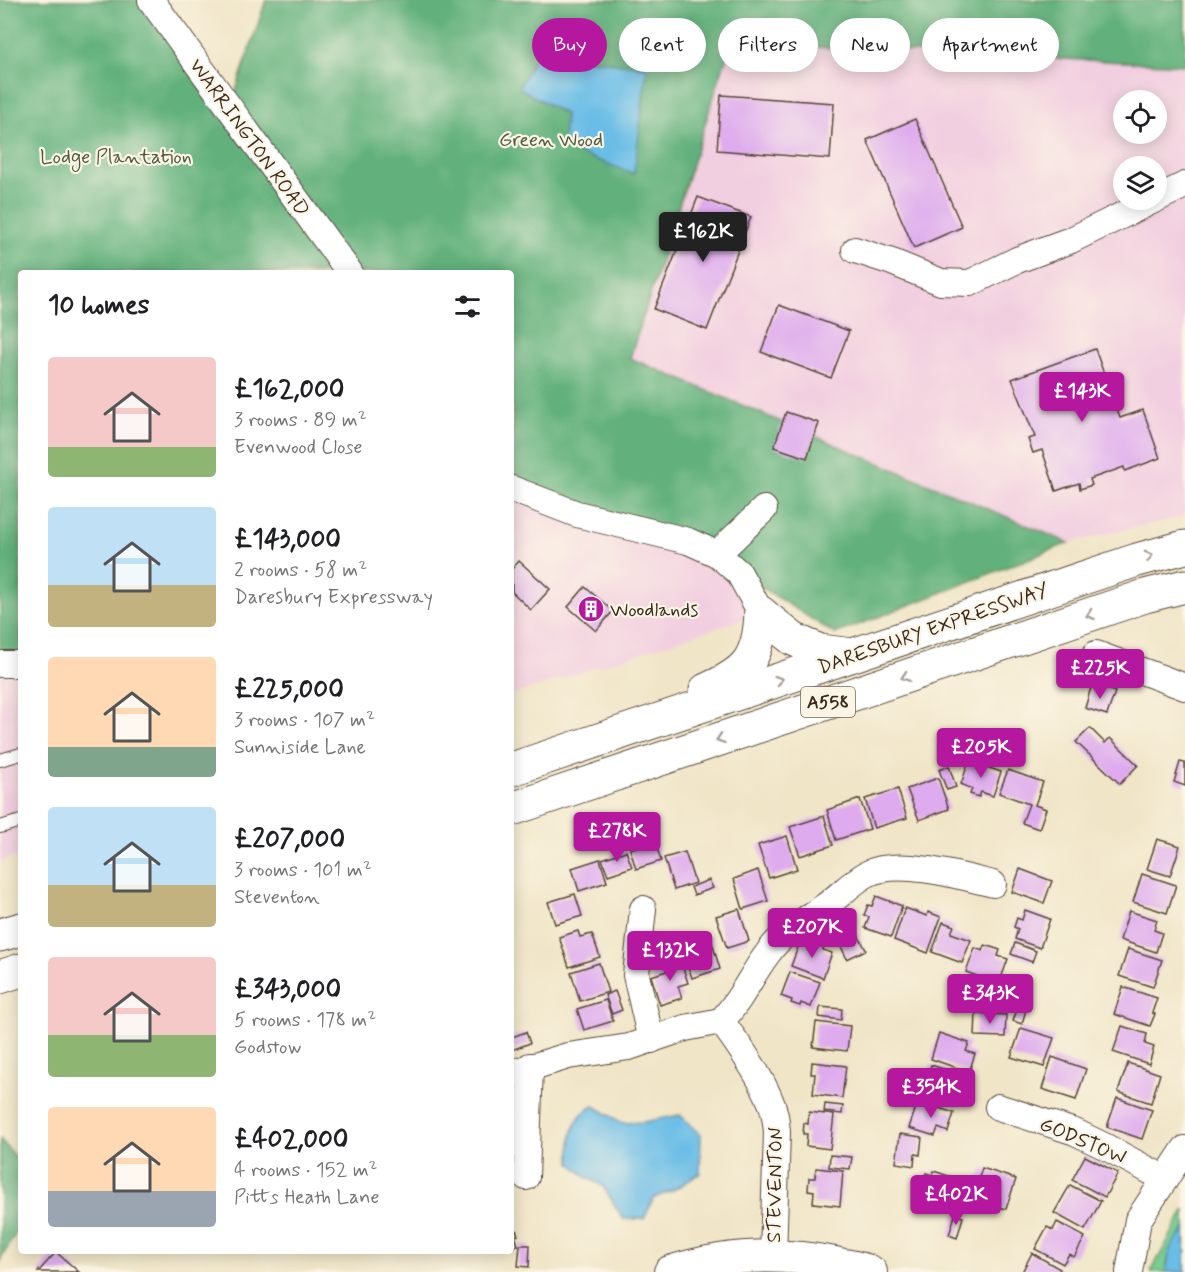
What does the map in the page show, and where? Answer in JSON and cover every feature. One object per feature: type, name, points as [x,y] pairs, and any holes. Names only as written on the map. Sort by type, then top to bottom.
[{"type":"main road","name":"DARESBURY EXPRESSWAY","points":[[514,768],[1137,560],[1185,547]]},
{"type":"main road","name":"DARESBURY EXPRESSWAY","points":[[514,808],[1145,596],[1185,586]]},
{"type":"main road","points":[[761,613],[793,639],[820,651],[855,655]]},
{"type":"main road","points":[[564,752],[720,684],[742,671],[753,654],[760,636],[761,613]]},
{"type":"main road","points":[[0,935],[18,929]]},
{"type":"main road","points":[[0,977],[18,971]]},
{"type":"street","name":"WARRINGTON ROAD","points":[[151,0],[348,270]]},
{"type":"street","points":[[855,250],[941,282],[970,283],[1017,260],[1071,240],[1185,185]]},
{"type":"street","points":[[514,490],[577,514],[688,541],[717,554],[739,573],[761,613]]},
{"type":"street","points":[[717,554],[764,509]]},
{"type":"street","points":[[1096,654],[1185,687]]},
{"type":"street","points":[[0,663],[18,664]]},
{"type":"street","points":[[526,1177],[521,1070],[568,1056],[629,1047],[685,1028],[721,1021],[732,1010],[768,952],[787,933],[868,873],[888,868],[912,868],[953,874],[993,884]]},
{"type":"street","points":[[644,909],[636,975],[651,1041]]},
{"type":"street","name":"STEVENTON","points":[[721,1021],[765,1090],[774,1113],[777,1132],[773,1256]]},
{"type":"street","name":"GODSTOW","points":[[998,1107],[1075,1132],[1165,1179]]},
{"type":"street","points":[[1129,1272],[1138,1220],[1185,1149]]},
{"type":"street","points":[[670,1272],[729,1258],[773,1256],[802,1257],[871,1272]]},
{"type":"lane","points":[[0,760],[18,755]]},
{"type":"lane","points":[[0,827],[18,822]]},
{"type":"shaded area","points":[[818,47],[830,48],[830,72],[910,72],[910,52],[922,52],[922,72],[1059,72],[1059,59],[1185,65],[1185,516],[1069,543],[630,358],[722,72],[818,72]]},
{"type":"shaded area","points":[[514,490],[717,554],[761,613],[514,694]]},
{"type":"shaded area","points":[[0,664],[18,664],[18,856],[0,862]]},
{"type":"green space","name":"Green Wood","points":[[0,0],[154,0],[228,114],[266,0],[1185,0],[1185,65],[1059,59],[1059,18],[922,18],[922,52],[910,52],[910,18],[830,18],[830,48],[818,47],[818,18],[718,18],[718,72],[722,72],[630,358],[1069,543],[835,634],[739,573],[514,490],[514,270],[18,270],[18,664],[0,664]]},
{"type":"green space","points":[[0,1139],[18,1160],[18,1229],[0,1261]]},
{"type":"green space","points":[[1185,1209],[1185,1272],[1151,1272]]},
{"type":"water","points":[[607,62],[619,63],[619,72],[646,72],[634,174],[563,147],[565,114],[519,88],[532,63],[532,72],[607,72]]},
{"type":"water","points":[[594,1106],[622,1123],[643,1122],[680,1115],[701,1135],[700,1173],[675,1189],[654,1198],[644,1219],[623,1219],[603,1186],[586,1177],[571,1163],[573,1130],[580,1116]]},
{"type":"water","points":[[1185,1229],[1185,1272],[1166,1272],[1170,1248]]},
{"type":"building","points":[[721,95],[834,103],[830,159],[717,150]]},
{"type":"building","points":[[915,119],[962,227],[914,248],[867,140]]},
{"type":"building","points":[[698,197],[751,217],[707,330],[654,309]]},
{"type":"building","points":[[779,305],[849,331],[831,378],[761,352]]},
{"type":"building","points":[[1095,349],[1120,418],[1143,410],[1160,458],[1125,471],[1124,467],[1090,479],[1092,485],[1080,489],[1079,483],[1056,491],[1042,450],[1033,453],[1028,439],[1035,437],[1012,379]]},
{"type":"building","points":[[786,412],[819,423],[807,458],[774,447]]},
{"type":"building","points":[[519,561],[550,589],[531,610],[514,594],[514,567]]},
{"type":"building","name":"Woodlands","points":[[585,587],[613,611],[596,631],[568,607]]},
{"type":"building","points":[[1092,684],[1115,692],[1107,715],[1085,708]]},
{"type":"building","points":[[1090,728],[1105,743],[1110,738],[1138,765],[1120,784],[1076,742]]},
{"type":"building","points":[[969,761],[1001,772],[993,796],[981,792],[979,797],[970,794],[972,789],[961,784]]},
{"type":"building","points":[[1180,762],[1185,763],[1185,786],[1174,782]]},
{"type":"building","points":[[949,766],[956,787],[947,790],[939,770]]},
{"type":"building","points":[[1008,770],[1043,782],[1035,805],[1046,809],[1039,829],[1022,823],[1029,804],[999,793]]},
{"type":"building","points":[[938,778],[949,809],[919,820],[907,789]]},
{"type":"building","points":[[898,789],[907,818],[874,828],[865,799]]},
{"type":"building","points":[[860,799],[870,829],[836,840],[827,810]]},
{"type":"building","points":[[824,816],[833,845],[800,856],[790,827]]},
{"type":"building","points":[[787,836],[797,869],[769,878],[758,845]]},
{"type":"building","points":[[1157,839],[1180,846],[1170,876],[1147,869]]},
{"type":"building","points":[[655,841],[661,861],[636,869],[630,849]]},
{"type":"building","points":[[626,851],[632,867],[608,875],[602,859]]},
{"type":"building","points":[[685,852],[695,883],[674,890],[664,858]]},
{"type":"building","points":[[600,859],[607,882],[579,891],[572,868]]},
{"type":"building","points":[[1020,869],[1052,881],[1044,903],[1012,892]]},
{"type":"building","points":[[758,870],[768,901],[743,909],[734,879]]},
{"type":"building","points":[[1142,874],[1176,885],[1167,913],[1133,902]]},
{"type":"building","points":[[709,880],[713,888],[694,895],[691,887]]},
{"type":"building","points":[[575,894],[582,916],[555,924],[548,902]]},
{"type":"building","points":[[876,896],[902,906],[891,937],[865,928],[869,917],[864,915],[868,905],[872,906]]},
{"type":"building","points":[[905,908],[927,916],[928,912],[941,917],[928,953],[894,940]]},
{"type":"building","points":[[739,909],[749,941],[727,948],[716,916]]},
{"type":"building","points":[[1025,910],[1050,919],[1040,948],[1015,939],[1018,929],[1014,927],[1017,918],[1022,920]]},
{"type":"building","points":[[1129,911],[1157,920],[1154,930],[1162,933],[1156,952],[1120,940]]},
{"type":"building","points":[[943,922],[954,926],[951,933],[971,940],[962,963],[932,952]]},
{"type":"building","points":[[578,931],[580,937],[592,934],[600,957],[569,967],[559,937]]},
{"type":"building","points":[[857,933],[866,950],[847,959],[839,942]]},
{"type":"building","points":[[710,936],[720,969],[692,978],[681,945]]},
{"type":"building","points":[[812,940],[824,945],[823,950],[832,953],[823,978],[791,966],[800,942],[810,945]]},
{"type":"building","points":[[1015,943],[1036,951],[1032,962],[1011,954]]},
{"type":"building","points":[[985,945],[1000,950],[998,956],[1008,959],[999,984],[966,972],[975,948],[983,951]]},
{"type":"building","points":[[1128,949],[1162,960],[1153,987],[1119,976]]},
{"type":"building","points":[[679,956],[688,983],[678,986],[682,998],[660,1005],[651,976],[670,970],[667,960]]},
{"type":"building","points":[[599,963],[608,992],[580,1001],[571,972]]},
{"type":"building","points":[[790,972],[820,982],[811,1007],[801,1003],[800,1006],[791,1003],[792,1000],[781,996]]},
{"type":"building","points":[[1123,987],[1157,998],[1152,1013],[1155,1014],[1150,1026],[1114,1014]]},
{"type":"building","points":[[615,991],[622,1010],[612,1014],[605,995]]},
{"type":"building","points":[[606,1000],[613,1021],[584,1030],[577,1009]]},
{"type":"building","points":[[1019,1004],[1027,1006],[1022,1024],[1013,1021]]},
{"type":"building","points":[[820,1007],[842,1009],[841,1020],[819,1017]]},
{"type":"building","points":[[976,1013],[1006,1015],[1005,1037],[975,1036]]},
{"type":"building","points":[[816,1022],[850,1026],[847,1051],[813,1047]]},
{"type":"building","points":[[1122,1026],[1147,1034],[1145,1044],[1154,1047],[1149,1064],[1113,1052]]},
{"type":"building","points":[[1021,1028],[1054,1038],[1044,1067],[1011,1057]]},
{"type":"building","points":[[526,1032],[530,1043],[514,1049],[514,1036]]},
{"type":"building","points":[[939,1033],[969,1043],[966,1051],[975,1054],[969,1072],[931,1059]]},
{"type":"building","points":[[1052,1057],[1086,1069],[1076,1100],[1042,1089]]},
{"type":"building","points":[[812,1062],[846,1066],[842,1098],[813,1094],[815,1074],[811,1074]]},
{"type":"building","points":[[1128,1063],[1160,1074],[1151,1103],[1118,1092]]},
{"type":"building","points":[[931,1065],[968,1077],[958,1106],[922,1094]]},
{"type":"building","points":[[1117,1098],[1152,1110],[1142,1139],[1107,1127]]},
{"type":"building","points":[[918,1101],[954,1113],[948,1132],[938,1128],[935,1136],[909,1128]]},
{"type":"building","points":[[825,1104],[843,1106],[842,1114],[824,1112]]},
{"type":"building","points":[[809,1112],[834,1115],[830,1149],[806,1146],[807,1134],[803,1134],[804,1123],[808,1124]]},
{"type":"building","points":[[900,1134],[922,1137],[920,1155],[915,1154],[914,1166],[896,1163]]},
{"type":"building","points":[[830,1155],[852,1157],[850,1169],[829,1167]]},
{"type":"building","points":[[1085,1156],[1118,1173],[1105,1197],[1072,1180]]},
{"type":"building","points":[[816,1168],[843,1171],[840,1206],[813,1203],[814,1191],[808,1190],[809,1178],[815,1178]]},
{"type":"building","points":[[982,1168],[1016,1179],[1006,1209],[983,1202],[986,1194],[975,1190]]},
{"type":"building","points":[[934,1171],[966,1182],[958,1205],[929,1196],[926,1204],[916,1201],[926,1173],[932,1175]]},
{"type":"building","points":[[1070,1185],[1101,1201],[1085,1230],[1054,1213]]},
{"type":"building","points":[[955,1215],[963,1217],[957,1238],[949,1235]]},
{"type":"building","points":[[1057,1222],[1085,1237],[1074,1257],[1069,1254],[1063,1264],[1035,1249],[1047,1227],[1053,1230]]},
{"type":"building","points":[[514,1224],[518,1235],[515,1236],[518,1245],[514,1246]]},
{"type":"building","points":[[520,1245],[530,1245],[529,1267],[518,1266]]},
{"type":"building","points":[[1032,1253],[1060,1269],[1059,1272],[1022,1272]]},
{"type":"building","points":[[54,1254],[58,1254],[79,1272],[38,1272]]},
{"type":"place","name":"Woodlands","points":[[591,609]]},
{"type":"park label","name":"Lodge Plantation","points":[[116,156]]}]
